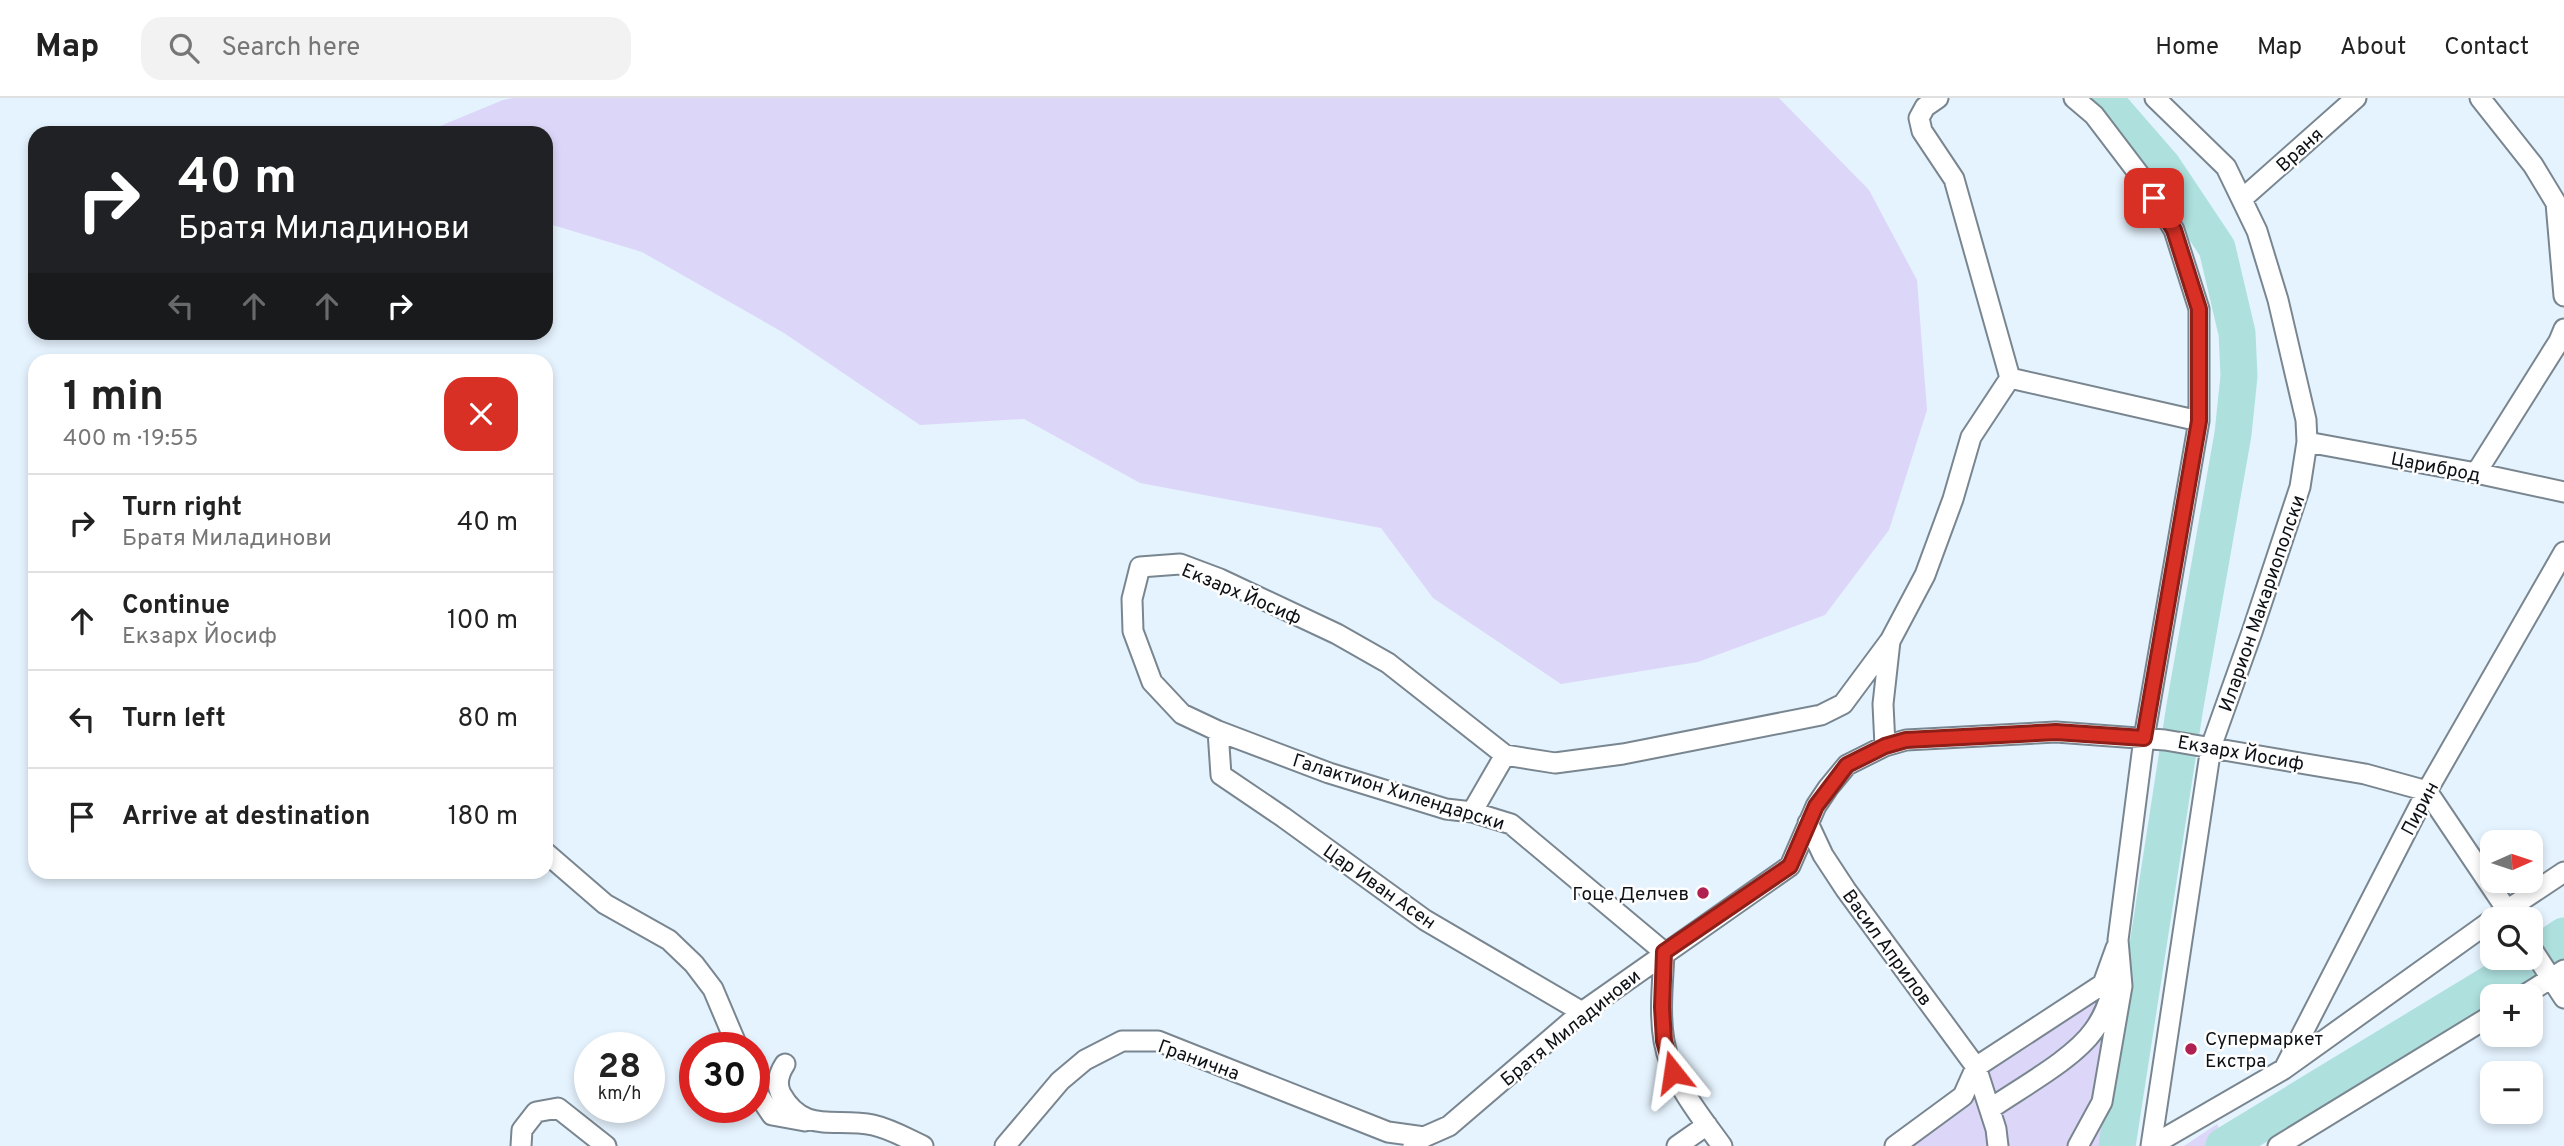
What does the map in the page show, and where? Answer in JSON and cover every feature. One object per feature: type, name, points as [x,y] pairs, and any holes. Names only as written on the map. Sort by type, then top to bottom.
[{"type":"street","points":[[1885,746],[1883,704],[1890,641],[1925,575],[1953,499],[1971,437],[2010,378],[1954,179],[1922,131],[1919,118],[1925,107],[1938,98]]},
{"type":"street","points":[[1990,1109],[2078,1048],[2105,1012],[2114,987],[2144,738],[2199,421],[2199,309],[2174,230],[2145,182],[2094,116],[2074,98]]},
{"type":"street","name":"Иларион Макариополски","points":[[2151,1146],[2211,747],[2300,488],[2307,442],[2306,421],[2278,300],[2257,231],[2226,167],[2155,98]]},
{"type":"street","name":"Враня","points":[[2242,199],[2356,98]]},
{"type":"street","points":[[2480,98],[2560,200],[2564,296]]},
{"type":"street","points":[[2476,473],[2564,329]]},
{"type":"street","points":[[2010,378],[2199,421]]},
{"type":"street","name":"Цариброд","points":[[2307,442],[2564,492]]},
{"type":"street","name":"Пирин","points":[[2284,1069],[2427,791],[2564,552]]},
{"type":"street","name":"Екзарх Йосиф","points":[[1218,731],[1182,714],[1152,682],[1133,631],[1132,599],[1140,567],[1180,564],[1220,579],[1338,634],[1388,663],[1506,755],[1555,763],[1623,754],[1821,715],[1843,704],[1890,641]]},
{"type":"street","name":"Галактион Хилендарски","points":[[1218,731],[1329,773],[1446,809],[1472,811],[1511,824],[1664,952]]},
{"type":"street","name":"Цар Иван Асен","points":[[1218,731],[1220,775],[1425,920],[1583,1012]]},
{"type":"street","name":"Екзарх Йосиф","points":[[1885,746],[1906,740],[2056,732],[2144,738],[2188,742],[2365,774],[2427,791]]},
{"type":"street","name":"Братя Миладинови","points":[[1419,1141],[1449,1126],[1583,1012],[1664,952],[1790,866],[1816,806],[1828,788],[1847,765],[1885,746]]},
{"type":"street","points":[[1472,811],[1506,755]]},
{"type":"street","points":[[2427,791],[2495,907]]},
{"type":"street","name":"Васил Априлов","points":[[1808,823],[1823,855],[1846,890],[1976,1067],[1996,1129],[1998,1146]]},
{"type":"street","points":[[553,859],[605,904],[669,940],[694,964],[713,989],[731,1032]]},
{"type":"street","points":[[2515,907],[2564,872]]},
{"type":"street","points":[[2151,1146],[2284,1069],[2480,932]]},
{"type":"street","points":[[2078,1146],[2102,1102],[2122,986],[2118,940]]},
{"type":"street","points":[[1895,1146],[1963,1096],[1976,1067],[2103,984],[2118,940]]},
{"type":"street","points":[[1664,952],[1664,1041],[1673,1072],[1722,1146]]},
{"type":"street","points":[[2538,984],[2553,972],[2564,998]]},
{"type":"street","points":[[2278,1146],[2480,1022]]},
{"type":"street","name":"Гранична","points":[[1006,1146],[1060,1081],[1085,1060],[1122,1041],[1158,1041],[1388,1132],[1419,1141]]},
{"type":"street","points":[[785,1064],[779,1072],[779,1091],[793,1111],[811,1122]]},
{"type":"street","points":[[521,1146],[522,1130],[536,1112],[558,1108],[606,1146]]},
{"type":"street","points":[[770,1112],[772,1115],[811,1122],[870,1124],[890,1129],[922,1146]]},
{"type":"street","points":[[1677,1146],[1707,1125]]},
{"type":"shaded area","points":[[1779,98],[1869,190],[1917,280],[1927,410],[1889,530],[1825,615],[1698,662],[1561,684],[1433,598],[1381,528],[1140,483],[1024,419],[920,425],[784,333],[642,252],[553,225],[553,126],[440,126],[503,100]]},
{"type":"shaded area","points":[[2103,984],[2155,989],[2133,1146],[1893,1146],[1976,1067]]},
{"type":"shaded area","points":[[2217,1124],[2227,1146],[2184,1146]]},
{"type":"waterway","points":[[2103,98],[2163,167],[2217,248],[2237,333],[2239,376],[2233,434],[2185,706],[2117,1146]]},
{"type":"waterway","points":[[2224,1146],[2510,972],[2564,936]]},
{"type":"place","name":"Гоце Делчев","points":[[1703,893]]},
{"type":"place","name":"Супермаркет Екстра","points":[[2191,1049]]},
{"type":"route","points":[[1673,1072],[1664,1041],[1664,952],[1790,866],[1816,806],[1847,765],[1885,746],[1906,740],[2056,732],[2144,738],[2199,421],[2201,368],[2199,309],[2174,230],[2154,198]]}]
